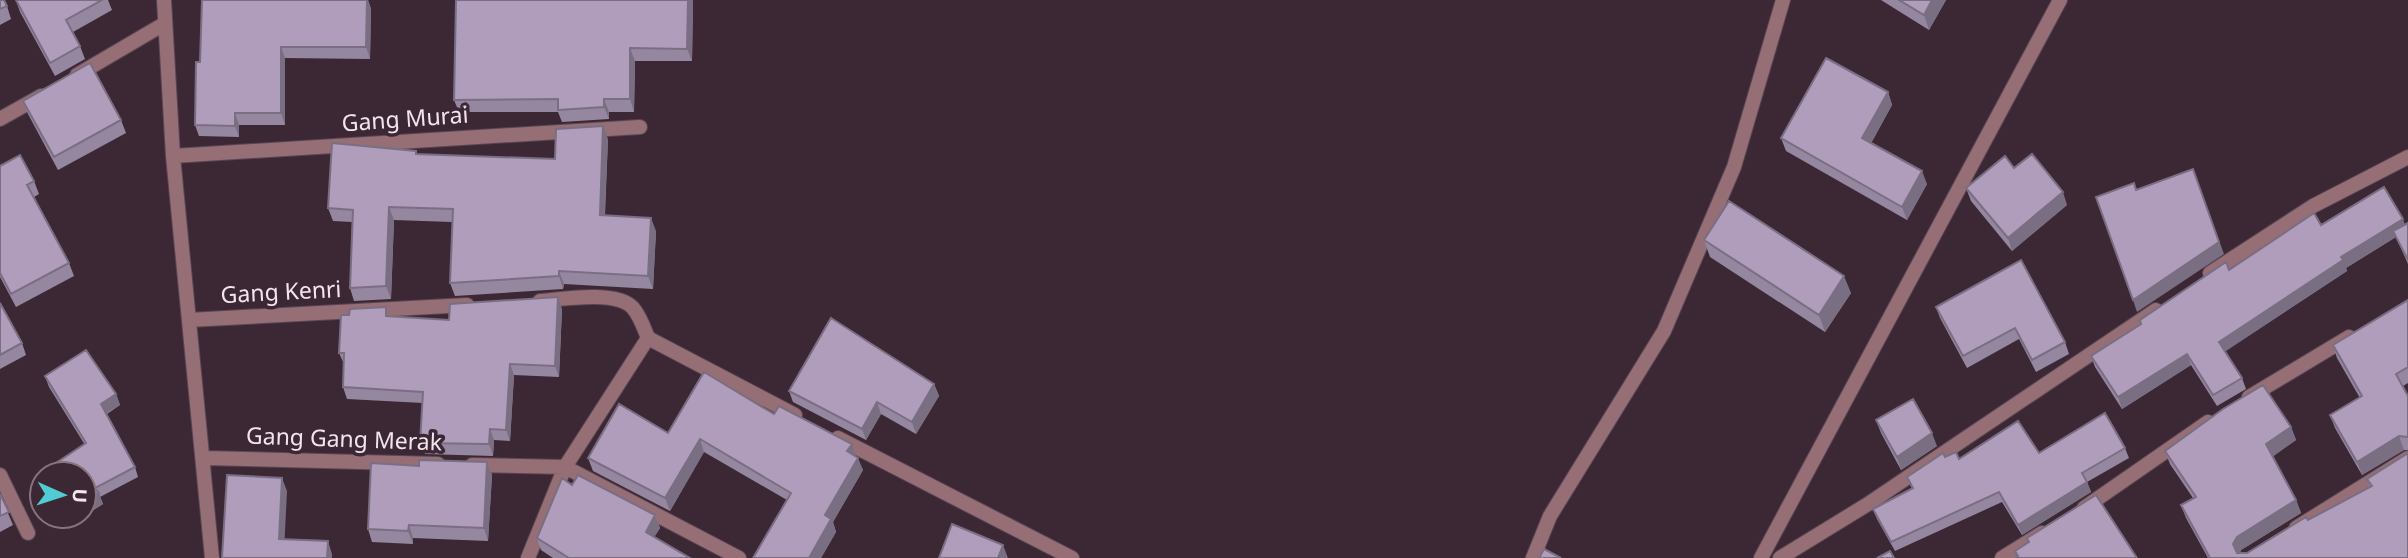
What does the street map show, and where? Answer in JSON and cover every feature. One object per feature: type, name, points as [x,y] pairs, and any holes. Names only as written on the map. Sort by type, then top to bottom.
[{"type":"street","points":[[164,0],[173,156],[205,458],[212,558]]},
{"type":"street","points":[[1533,558],[1550,516],[1664,331],[1734,167],[1783,0]]},
{"type":"street","points":[[1761,558],[2060,0]]},
{"type":"street","points":[[0,120],[164,24]]},
{"type":"street","name":"Gang Murai","points":[[173,156],[640,127]]},
{"type":"street","points":[[2200,280],[2313,206],[2408,157]]},
{"type":"street","points":[[518,302],[600,297],[623,300],[638,315],[648,338],[1072,558]]},
{"type":"street","points":[[1780,558],[1868,505],[2167,302]]},
{"type":"street","name":"Gang Kenri","points":[[189,320],[477,304]]},
{"type":"street","points":[[2002,558],[2227,410],[2362,330]]},
{"type":"street","points":[[528,558],[565,467],[648,338]]},
{"type":"street","name":"Gang Gang Merak","points":[[205,458],[565,467]]},
{"type":"street","points":[[2281,537],[2408,458]]},
{"type":"street","points":[[565,467],[739,558]]},
{"type":"street","points":[[0,475],[28,533]]},
{"type":"building","points":[[0,0],[4,0],[7,6],[0,9]]},
{"type":"building","points":[[16,0],[102,0],[66,20],[80,46],[50,63]]},
{"type":"building","points":[[202,0],[367,0],[366,47],[281,47],[281,113],[235,113],[235,126],[195,125],[196,62],[200,62]]},
{"type":"building","points":[[456,0],[688,0],[687,49],[630,48],[630,99],[604,99],[604,107],[558,110],[558,99],[454,100]]},
{"type":"building","points":[[1899,0],[1932,0],[1924,15]]},
{"type":"building","points":[[1826,58],[1888,92],[1862,138],[1922,171],[1902,207],[1781,138]]},
{"type":"building","points":[[90,63],[121,120],[54,157],[23,101]]},
{"type":"building","points":[[603,126],[600,215],[651,218],[648,276],[559,271],[559,276],[450,283],[453,209],[389,207],[386,286],[350,288],[353,210],[328,208],[332,143],[416,151],[416,154],[555,159],[556,129]]},
{"type":"building","points":[[2032,154],[2063,192],[2008,238],[1966,188],[2005,156],[2014,168]]},
{"type":"building","points":[[20,155],[34,181],[27,185],[69,263],[11,294],[0,273],[0,166]]},
{"type":"building","points":[[2193,169],[2219,242],[2133,300],[2096,197],[2134,183],[2136,190]]},
{"type":"building","points":[[2384,187],[2403,219],[2341,257],[2343,260],[2219,342],[2242,378],[2213,395],[2187,354],[2118,397],[2091,356],[2141,324],[2140,320],[2226,262],[2229,270],[2314,213],[2321,225]]},
{"type":"building","points":[[1729,201],[1844,276],[1819,315],[1704,240]]},
{"type":"building","points":[[2408,223],[2408,260],[2393,231]]},
{"type":"building","points":[[2021,260],[2065,342],[2032,360],[2015,328],[1963,356],[1936,307]]},
{"type":"building","points":[[558,297],[555,366],[510,364],[506,430],[490,429],[489,444],[420,443],[423,392],[343,387],[344,353],[339,353],[341,315],[349,315],[350,309],[386,307],[386,316],[449,320],[450,304]]},
{"type":"building","points":[[2408,300],[2408,367],[2396,374],[2408,396],[2408,437],[2399,436],[2357,462],[2330,415],[2362,396],[2333,345]]},
{"type":"building","points":[[0,303],[22,343],[0,355]]},
{"type":"building","points":[[831,318],[934,384],[912,422],[877,402],[862,429],[789,391]]},
{"type":"building","points":[[86,350],[116,394],[101,404],[135,467],[98,486],[98,460],[60,460],[86,443],[45,376]]},
{"type":"building","points":[[704,372],[774,414],[779,406],[852,444],[847,451],[858,458],[825,515],[831,519],[809,558],[753,558],[791,493],[700,439],[665,498],[588,458],[619,404],[668,433]]},
{"type":"building","points":[[2263,385],[2291,427],[2266,444],[2296,500],[2237,537],[2233,544],[2237,553],[2247,553],[2306,517],[2308,520],[2372,486],[2367,479],[2408,453],[2408,558],[2210,558],[2181,505],[2196,497],[2165,451],[2223,409]]},
{"type":"building","points":[[1913,399],[1932,433],[1897,457],[1876,420]]},
{"type":"building","points":[[2105,413],[2125,448],[2082,473],[2087,482],[2018,525],[1999,492],[1891,542],[1873,509],[1913,488],[1907,477],[1943,453],[1945,457],[1956,452],[1959,459],[2018,421],[2039,453]]},
{"type":"building","points":[[419,460],[487,462],[484,528],[409,525],[408,531],[368,529],[371,463],[419,466]]},
{"type":"building","points":[[227,475],[282,478],[279,539],[328,541],[327,558],[222,558]]},
{"type":"building","points":[[578,475],[655,515],[646,532],[690,558],[569,558],[537,538],[562,478],[572,485]]},
{"type":"building","points":[[0,494],[9,512],[0,516]]},
{"type":"building","points":[[2096,495],[2137,558],[2015,558],[2018,556],[2015,551],[2029,542],[2027,538]]},
{"type":"building","points":[[952,524],[1003,545],[998,558],[939,558]]},
{"type":"building","points":[[1544,549],[1561,558],[1539,558]]},
{"type":"building","points":[[1890,551],[1894,558],[1877,558]]}]
